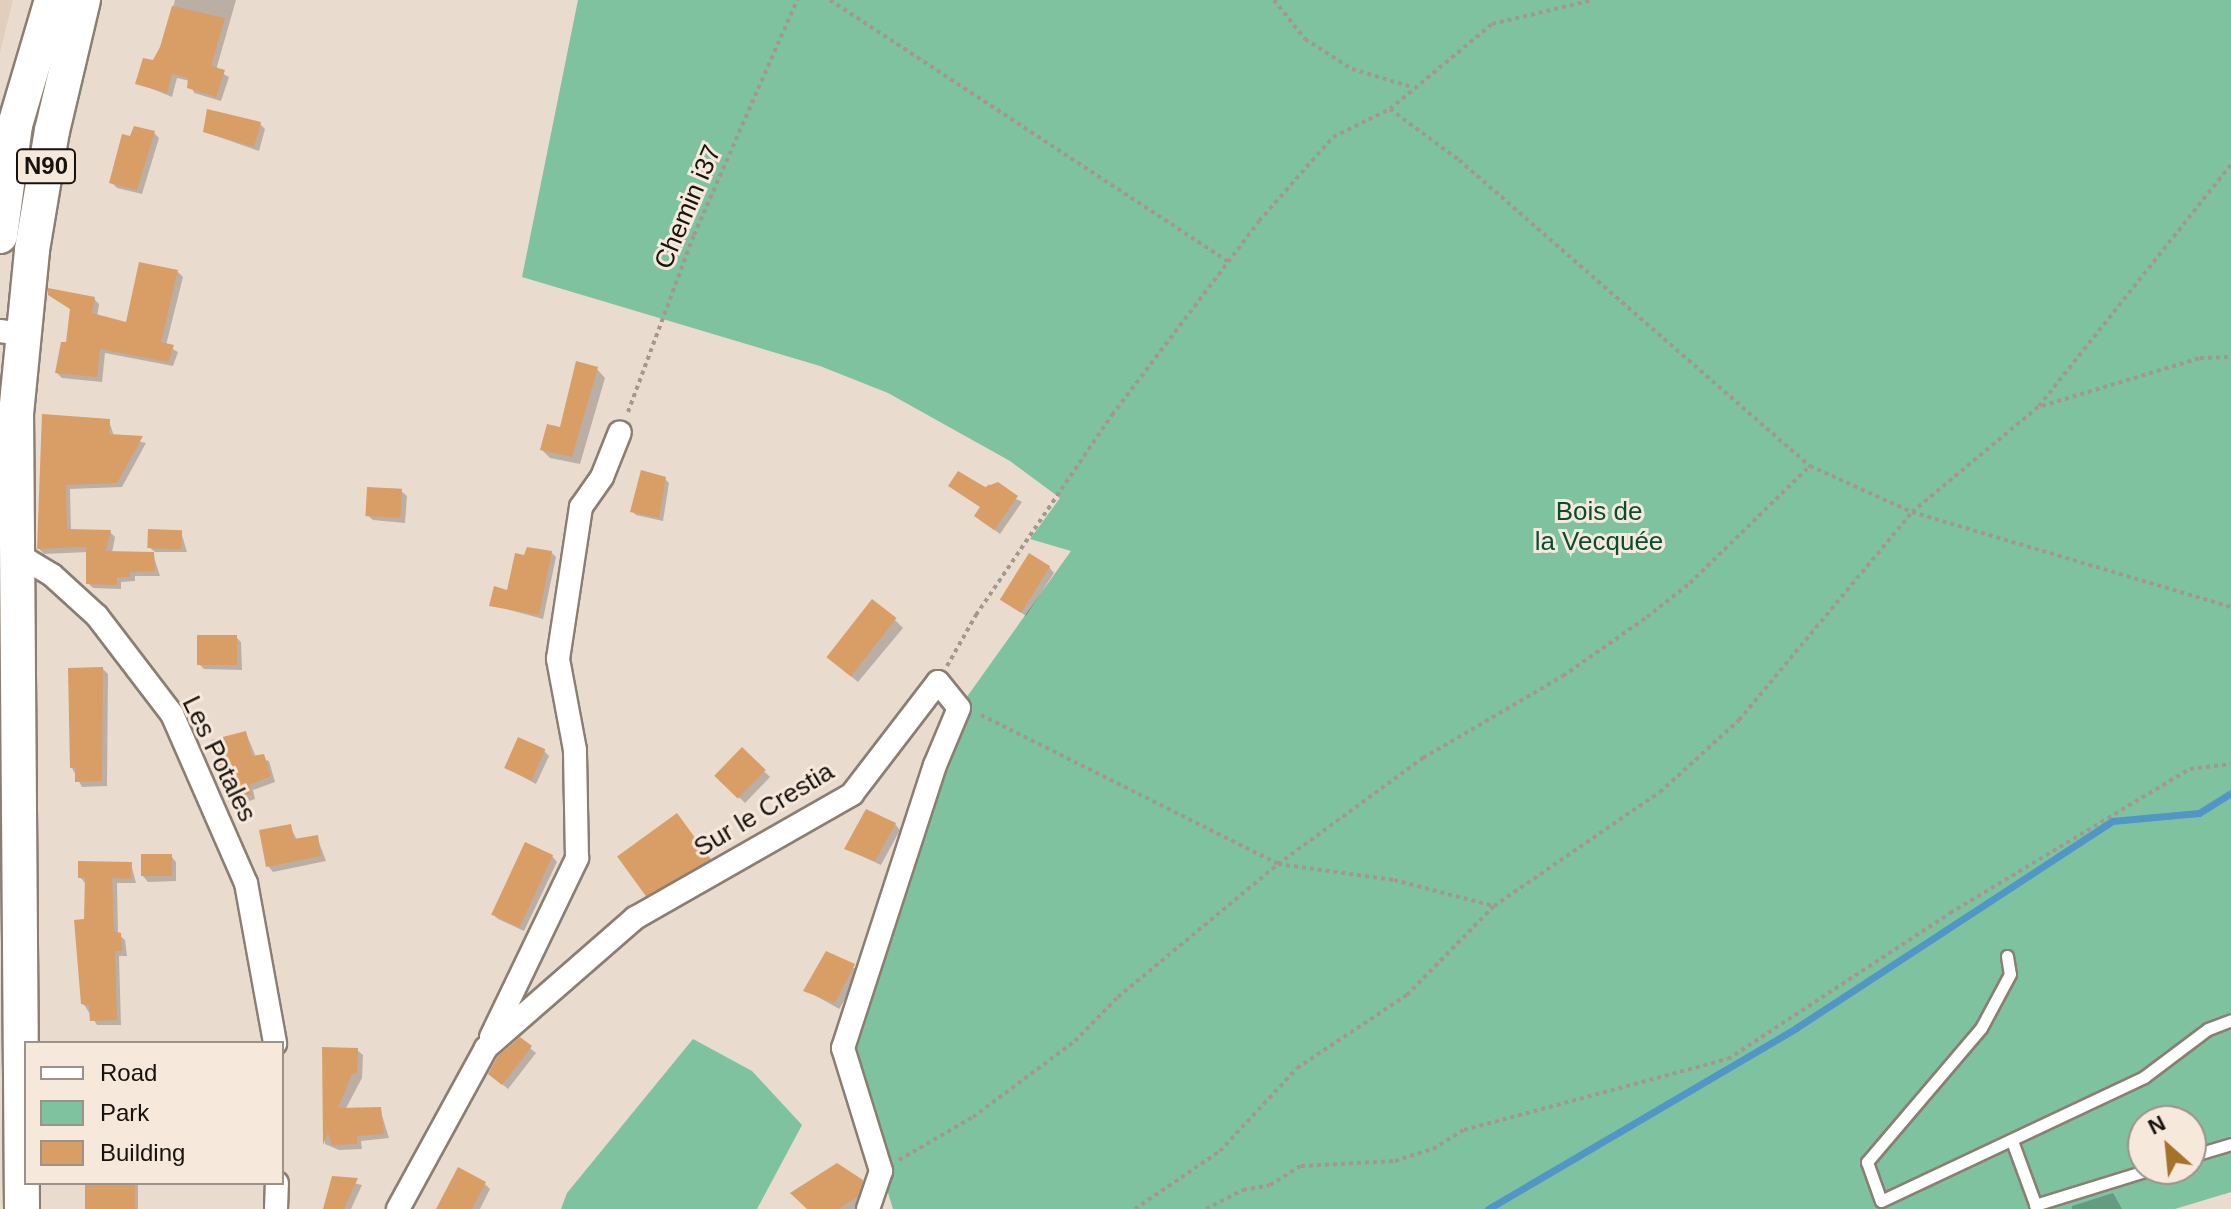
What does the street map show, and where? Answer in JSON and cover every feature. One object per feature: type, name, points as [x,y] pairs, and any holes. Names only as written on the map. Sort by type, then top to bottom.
[{"type":"main road","name":"N90","points":[[0,236],[15,125],[52,0]]},
{"type":"main road","name":"N90","points":[[22,1209],[11,1121],[17,554],[10,332],[83,0]]},
{"type":"street","points":[[486,1048],[577,858],[575,750],[558,659],[581,507],[602,477],[620,432]]},
{"type":"street","name":"Les Potales","points":[[17,554],[52,575],[97,616],[172,714],[246,883],[275,1041]]},
{"type":"street","points":[[868,1209],[881,1171],[843,1048],[935,765],[959,708],[938,682]]},
{"type":"street","name":"Sur le Crestia","points":[[398,1209],[486,1048],[635,918],[852,794],[938,682]]},
{"type":"street","points":[[276,1209],[277,1185]]},
{"type":"lane","points":[[2007,956],[2010,974],[1981,1028],[1867,1162],[1881,1201],[2144,1077],[2208,1029],[2231,1020]]},
{"type":"lane","points":[[2012,1141],[2036,1207],[2127,1177]]},
{"type":"lane","points":[[2207,1151],[2231,1144]]},
{"type":"path","name":"Chemin i37","points":[[620,432],[694,235],[797,0]]},
{"type":"path","points":[[830,0],[1229,262]]},
{"type":"path","points":[[1274,0],[1305,39],[1352,69],[1412,87]]},
{"type":"path","points":[[938,682],[976,615],[1073,478],[1112,415],[1229,262],[1333,137],[1390,109],[1412,87],[1492,24],[1593,0]]},
{"type":"path","points":[[1390,109],[1459,160],[1810,466],[1912,512],[2231,607]]},
{"type":"path","points":[[1135,1209],[1220,1151],[1297,1068],[1407,995],[1494,906],[1660,792],[1739,720],[1912,512],[2039,406],[2231,165]]},
{"type":"path","points":[[2039,406],[2200,358],[2231,357]]},
{"type":"path","points":[[881,1171],[973,1117],[1075,1041],[1129,986],[1278,864],[1423,758],[1563,676],[1647,617],[1690,583],[1810,466]]},
{"type":"path","points":[[959,708],[1003,722],[1110,783],[1278,864],[1394,880],[1494,906]]},
{"type":"path","points":[[1206,1209],[1243,1190],[1270,1185],[1301,1166],[1395,1161],[1433,1149],[1464,1130],[1728,1059],[1950,913],[2190,769],[2231,764]]},
{"type":"shaded area","points":[[0,0],[13,0],[0,53]]},
{"type":"green space","name":"Bois de la Vecquée","points":[[578,0],[2231,0],[2231,1192],[2175,1209],[893,1209],[843,1047],[959,708],[1071,551],[1030,539],[1060,498],[1010,461],[888,393],[820,366],[522,277]]},
{"type":"green space","points":[[693,1039],[752,1071],[802,1125],[757,1209],[561,1209],[567,1193]]},
{"type":"building","points":[[172,6],[225,18],[211,66],[225,70],[216,97],[187,88],[188,78],[172,74],[167,93],[135,84],[143,58],[153,60],[160,47]]},
{"type":"building","points":[[207,109],[261,122],[254,147],[203,132]]},
{"type":"building","points":[[134,126],[155,131],[137,190],[109,183],[122,134],[130,136]]},
{"type":"building","points":[[139,262],[178,270],[161,342],[174,345],[168,362],[100,349],[97,377],[55,373],[61,342],[66,342],[70,309],[48,295],[48,288],[95,297],[92,313],[126,322]]},
{"type":"building","points":[[576,361],[598,367],[572,457],[540,450],[547,424],[560,427]]},
{"type":"building","points":[[42,414],[110,419],[109,434],[143,436],[117,483],[66,485],[67,529],[111,530],[106,551],[154,552],[155,571],[130,572],[130,577],[117,577],[117,585],[86,584],[86,547],[37,549]]},
{"type":"building","points":[[641,470],[666,477],[659,518],[630,512]]},
{"type":"building","points":[[958,471],[985,487],[998,482],[1018,496],[994,530],[974,516],[980,507],[948,486]]},
{"type":"building","points":[[367,487],[402,489],[400,518],[365,516]]},
{"type":"building","points":[[148,529],[182,530],[181,549],[147,548]]},
{"type":"building","points":[[527,547],[552,551],[539,615],[489,606],[494,586],[507,590],[515,553],[524,555]]},
{"type":"building","points":[[1029,553],[1050,566],[1021,613],[1000,600]]},
{"type":"building","points":[[872,599],[896,618],[851,676],[826,657]]},
{"type":"building","points":[[197,635],[237,635],[237,665],[197,665]]},
{"type":"building","points":[[103,667],[102,781],[75,782],[75,768],[70,768],[68,668]]},
{"type":"building","points":[[246,731],[252,756],[264,754],[271,776],[249,785],[251,794],[228,802],[211,740]]},
{"type":"building","points":[[518,737],[545,749],[532,780],[504,768]]},
{"type":"building","points":[[742,747],[766,770],[738,799],[714,776]]},
{"type":"building","points":[[866,809],[896,823],[875,861],[844,849]]},
{"type":"building","points":[[677,813],[710,858],[650,902],[617,856]]},
{"type":"building","points":[[291,824],[294,839],[318,835],[321,856],[266,867],[259,830]]},
{"type":"building","points":[[525,842],[553,855],[519,928],[491,915]]},
{"type":"building","points":[[141,854],[172,854],[172,876],[141,876]]},
{"type":"building","points":[[78,861],[132,862],[131,879],[112,878],[114,931],[121,933],[122,951],[115,951],[117,1020],[90,1021],[89,1006],[81,1004],[74,920],[84,919],[85,878],[78,878]]},
{"type":"building","points":[[826,951],[855,964],[835,1003],[803,991]]},
{"type":"building","points":[[520,1037],[532,1046],[502,1085],[488,1074],[497,1057]]},
{"type":"building","points":[[322,1047],[358,1048],[357,1073],[352,1074],[338,1108],[381,1107],[384,1134],[357,1136],[357,1144],[332,1145],[328,1133],[323,1145]]},
{"type":"building","points":[[837,1163],[863,1180],[858,1196],[839,1209],[807,1209],[790,1193]]},
{"type":"building","points":[[458,1167],[486,1182],[472,1209],[436,1209]]},
{"type":"building","points":[[332,1176],[358,1178],[344,1209],[323,1209]]},
{"type":"building","points":[[85,1185],[135,1185],[135,1209],[85,1209]]},
{"type":"waterway","points":[[1488,1209],[1796,1028],[2112,821],[2199,813],[2231,793]]}]
